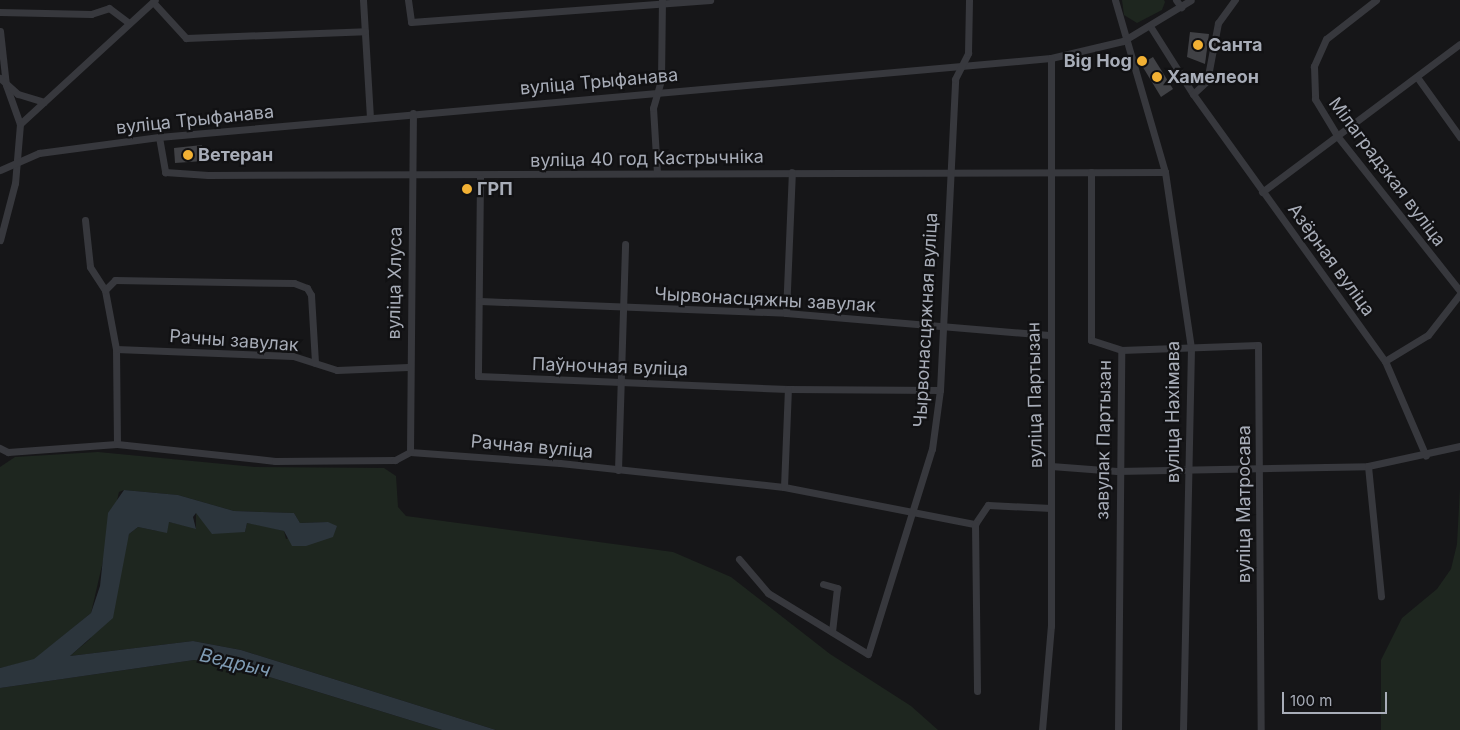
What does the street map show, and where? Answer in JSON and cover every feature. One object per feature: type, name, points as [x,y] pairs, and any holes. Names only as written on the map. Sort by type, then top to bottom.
[{"type":"street","points":[[363,0],[370,118]]},
{"type":"street","points":[[408,0],[411,22],[662,1],[710,0]]},
{"type":"street","name":"Чырвонасцяжная вуліца","points":[[740,560],[768,593],[868,654],[932,449],[940,390],[941,325],[956,79],[968,53],[969,0]]},
{"type":"street","name":"вуліца Нахімава","points":[[1115,0],[1123,41],[1165,172],[1191,348],[1183,730]]},
{"type":"street","points":[[1176,0],[1181,7]]},
{"type":"street","name":"вуліца Трыфанава","points":[[0,170],[16,162],[56,150],[159,137],[1051,58],[1123,41],[1191,0]]},
{"type":"street","points":[[1193,94],[1207,81],[1218,23],[1235,0]]},
{"type":"street","name":"Мілаградзкая вуліца","points":[[1376,0],[1326,39],[1314,66],[1315,99],[1338,137],[1460,292]]},
{"type":"street","points":[[20,124],[154,1],[186,38],[365,31]]},
{"type":"street","points":[[657,173],[654,108],[658,92],[662,1]]},
{"type":"street","points":[[0,12],[91,14],[109,4],[129,23]]},
{"type":"street","name":"Азёрная вуліца","points":[[1150,26],[1193,94],[1262,192],[1386,361],[1426,456]]},
{"type":"street","points":[[0,31],[6,85],[20,124],[16,162],[0,240]]},
{"type":"street","points":[[1262,192],[1460,44]]},
{"type":"street","name":"вуліца Партызан","points":[[1042,730],[1051,626],[1049,335],[1051,58]]},
{"type":"street","points":[[1418,77],[1460,137]]},
{"type":"street","points":[[0,78],[6,85],[35,102],[44,102]]},
{"type":"street","name":"вуліца Хлуса","points":[[410,452],[408,367],[413,113]]},
{"type":"street","name":"вуліца 40 год Кастрычніка","points":[[159,137],[165,172],[411,172],[480,178],[657,173],[1050,174],[1165,172]]},
{"type":"street","points":[[786,313],[792,172]]},
{"type":"street","name":"завулак Партызан","points":[[1091,172],[1091,340],[1121,350],[1117,470],[1118,730]]},
{"type":"street","name":"Паўночная вуліца","points":[[480,178],[478,376],[788,390],[940,390]]},
{"type":"street","points":[[86,220],[90,267],[105,290],[116,349],[117,444]]},
{"type":"street","points":[[618,470],[625,244]]},
{"type":"street","points":[[105,290],[114,280],[294,283],[311,295],[315,363]]},
{"type":"street","points":[[1386,361],[1428,335],[1460,292]]},
{"type":"street","name":"Чырвонасцяжны завулак","points":[[480,301],[622,309],[786,313],[1049,335]]},
{"type":"street","name":"вуліца Матросава","points":[[1191,348],[1258,344],[1261,730]]},
{"type":"street","points":[[1121,350],[1191,348]]},
{"type":"street","name":"Рачны завулак","points":[[116,349],[293,356],[337,370],[408,367]]},
{"type":"street","points":[[784,486],[788,390]]},
{"type":"street","name":"Рачная вуліца","points":[[0,448],[8,452],[117,444],[275,461],[395,460],[410,452],[784,486],[912,513],[975,524]]},
{"type":"street","points":[[1050,466],[1117,470],[1368,466],[1426,456],[1460,446]]},
{"type":"street","points":[[1368,466],[1381,596]]},
{"type":"street","points":[[976,691],[975,524],[988,505],[1051,508]]},
{"type":"street","points":[[824,584],[837,588],[832,632]]},
{"type":"shaded area","points":[[1122,0],[1164,0],[1165,2],[1162,10],[1137,23],[1124,15]]},
{"type":"shaded area","points":[[98,452],[255,467],[384,468],[396,476],[398,507],[406,516],[673,552],[731,577],[830,654],[911,706],[938,730],[496,730],[241,650],[193,641],[70,656],[90,639],[129,534],[138,527],[157,531],[169,522],[196,528],[196,513],[245,532],[247,523],[284,531],[286,539],[328,522],[300,523],[294,513],[234,511],[178,495],[124,490],[119,492],[91,613],[34,660],[0,668],[0,467],[15,457]]},
{"type":"shaded area","points":[[1460,488],[1460,730],[1381,730],[1381,660],[1402,618],[1437,589],[1451,569],[1457,544]]},
{"type":"shaded area","points":[[194,660],[230,665],[442,730],[0,730],[0,688]]},
{"type":"water","name":"Ведрыч","points":[[124,490],[178,495],[234,511],[294,513],[300,523],[328,522],[337,526],[333,537],[306,546],[292,546],[284,531],[247,523],[245,532],[212,534],[196,513],[193,517],[196,529],[169,522],[167,533],[138,527],[129,534],[113,618],[70,656],[193,641],[241,650],[496,730],[442,730],[230,665],[194,660],[0,688],[0,668],[34,659],[91,613],[100,586],[108,513]]},
{"type":"building","name":"Санта","points":[[1190,32],[1209,34],[1205,64],[1187,57]]},
{"type":"building","name":"Хамелеон","points":[[1153,57],[1173,89],[1161,97],[1141,64]]},
{"type":"building","name":"Ветеран","points":[[202,145],[203,161],[175,163],[174,148]]},
{"type":"place","name":"Санта","points":[[1198,45]]},
{"type":"place","name":"Big Hog","points":[[1142,61]]},
{"type":"place","name":"Хамелеон","points":[[1157,77]]},
{"type":"place","name":"Ветеран","points":[[188,155]]},
{"type":"place","name":"ГРП","points":[[467,189]]}]
